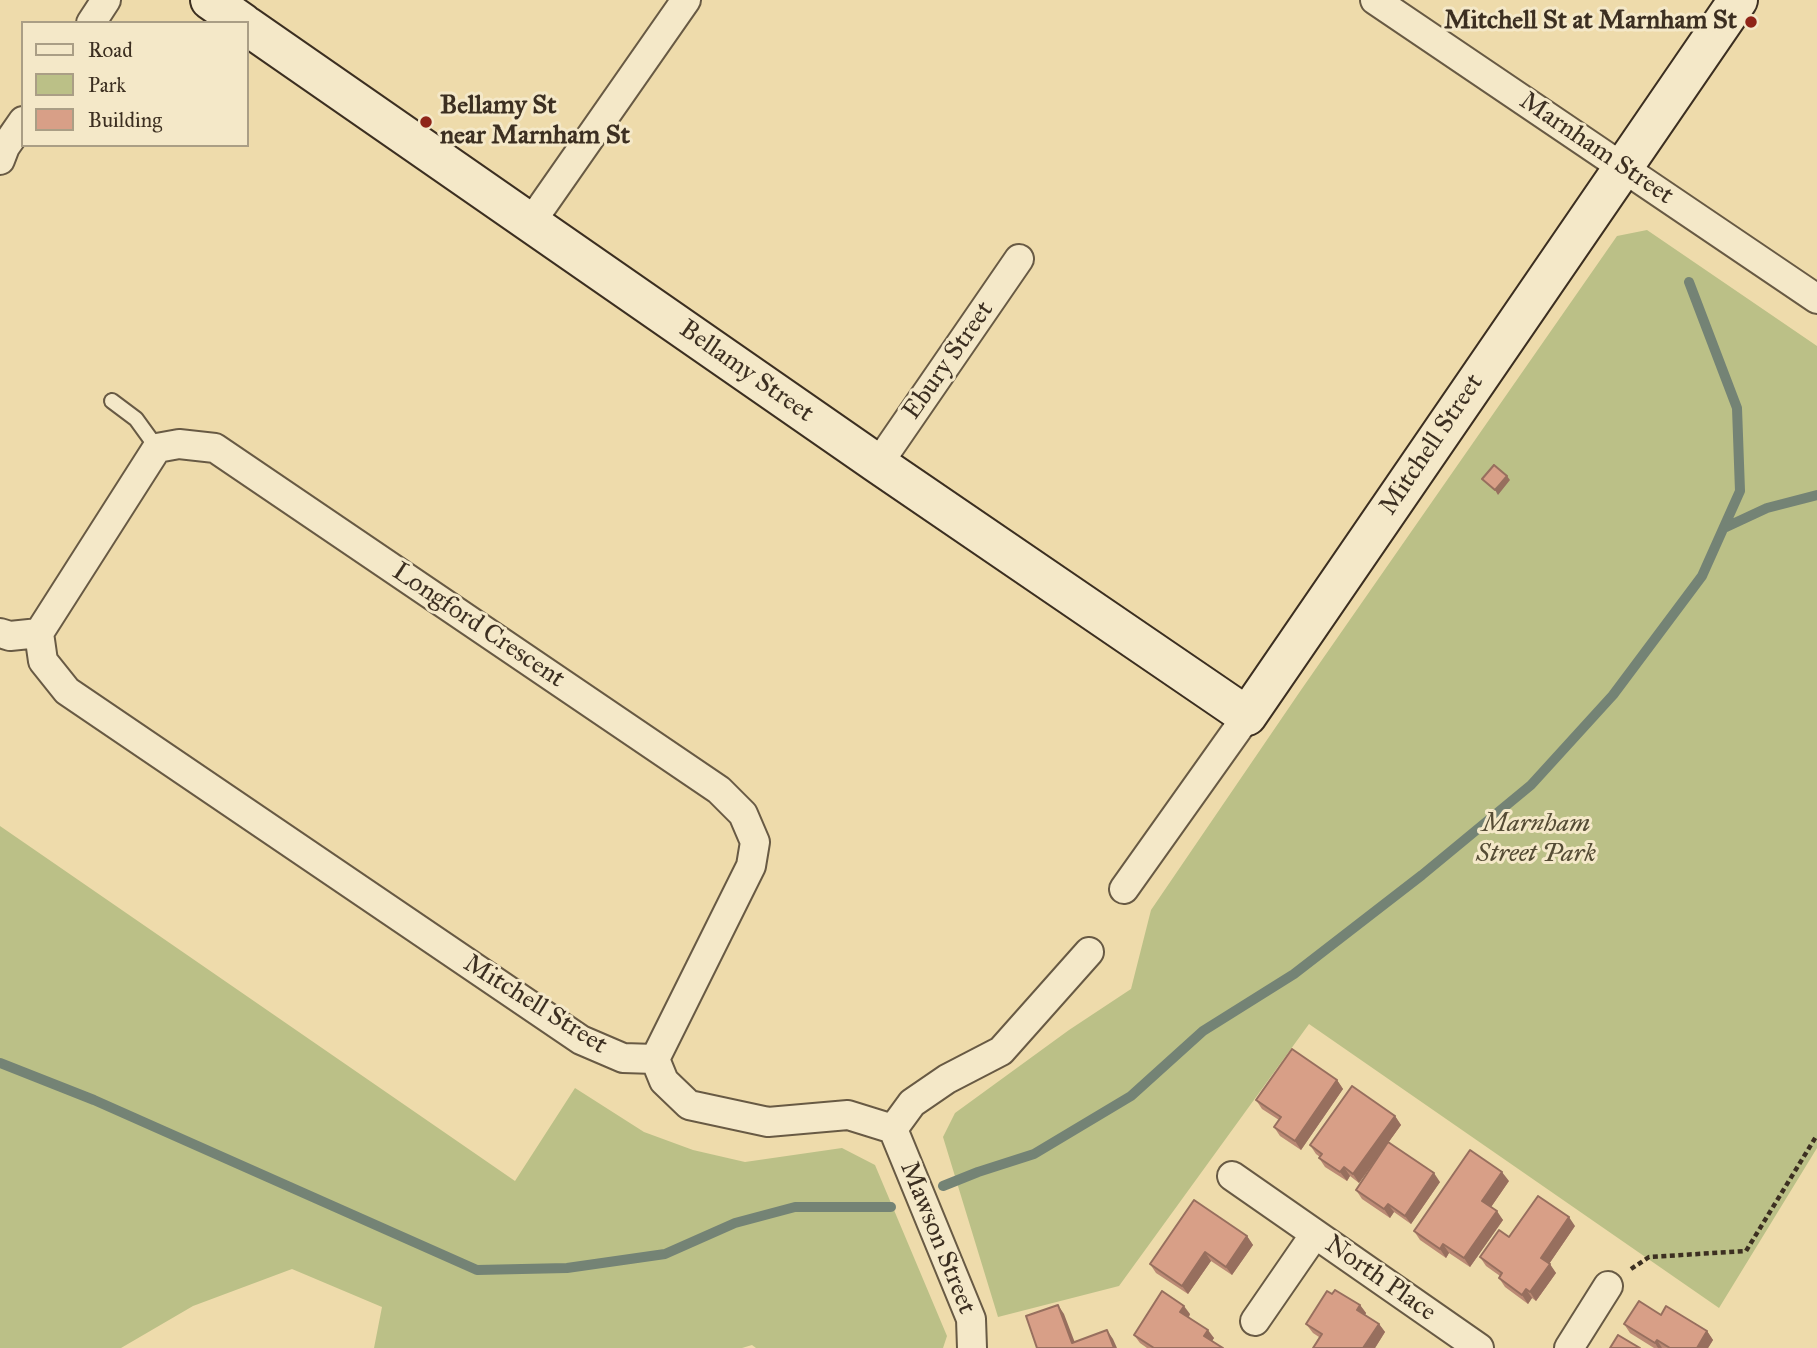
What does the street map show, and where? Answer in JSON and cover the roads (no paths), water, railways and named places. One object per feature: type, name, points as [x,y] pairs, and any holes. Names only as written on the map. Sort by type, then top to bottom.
[{"type":"street","points":[[92,21],[106,0]]},
{"type":"street","name":"Bellamy Street","points":[[210,0],[241,21]]},
{"type":"street","points":[[531,222],[686,0]]},
{"type":"street","name":"Marnham Street","points":[[1375,0],[1817,299]]},
{"type":"street","name":"Mitchell Street","points":[[1124,889],[1247,716],[1738,0]]},
{"type":"street","name":"Bellamy Street","points":[[248,26],[878,464],[1247,716]]},
{"type":"street","points":[[0,160],[5,147],[21,124]]},
{"type":"street","name":"Ebury Street","points":[[878,464],[1019,258]]},
{"type":"street","name":"Longford Crescent","points":[[157,449],[179,444],[215,448],[719,790],[743,814],[755,842],[751,866],[655,1059]]},
{"type":"street","points":[[0,633],[10,636],[39,633],[157,449]]},
{"type":"street","name":"Mitchell Street","points":[[39,633],[43,661],[67,691],[581,1040],[623,1058],[655,1059]]},
{"type":"street","points":[[655,1059],[664,1082],[689,1105],[768,1122],[848,1115],[892,1129],[912,1103],[947,1079],[1001,1051],[1089,952]]},
{"type":"street","name":"Mawson Street","points":[[892,1129],[971,1319],[972,1348]]},
{"type":"street","name":"North Place","points":[[1232,1176],[1479,1348]]},
{"type":"street","name":"North Place","points":[[1255,1321],[1315,1234]]},
{"type":"street","points":[[1569,1348],[1608,1286]]},
{"type":"lane","points":[[111,401],[136,419],[157,449]]},
{"type":"waterway","points":[[943,1186],[1034,1154],[1131,1096],[1203,1031],[1294,974],[1422,875],[1531,785],[1613,695],[1702,576],[1740,491],[1737,408],[1689,282]]},
{"type":"waterway","points":[[1724,528],[1767,508],[1817,495]]},
{"type":"waterway","points":[[0,1063],[94,1100],[477,1270],[567,1268],[665,1254],[735,1223],[795,1207],[891,1207]]},
{"type":"place","name":"Mitchell St at Marnham St","points":[[1751,22]]},
{"type":"place","name":"Bellamy St near Marnham St","points":[[426,122]]},
{"type":"park label","name":"Marnham Street Park","points":[[1536,840]]}]
